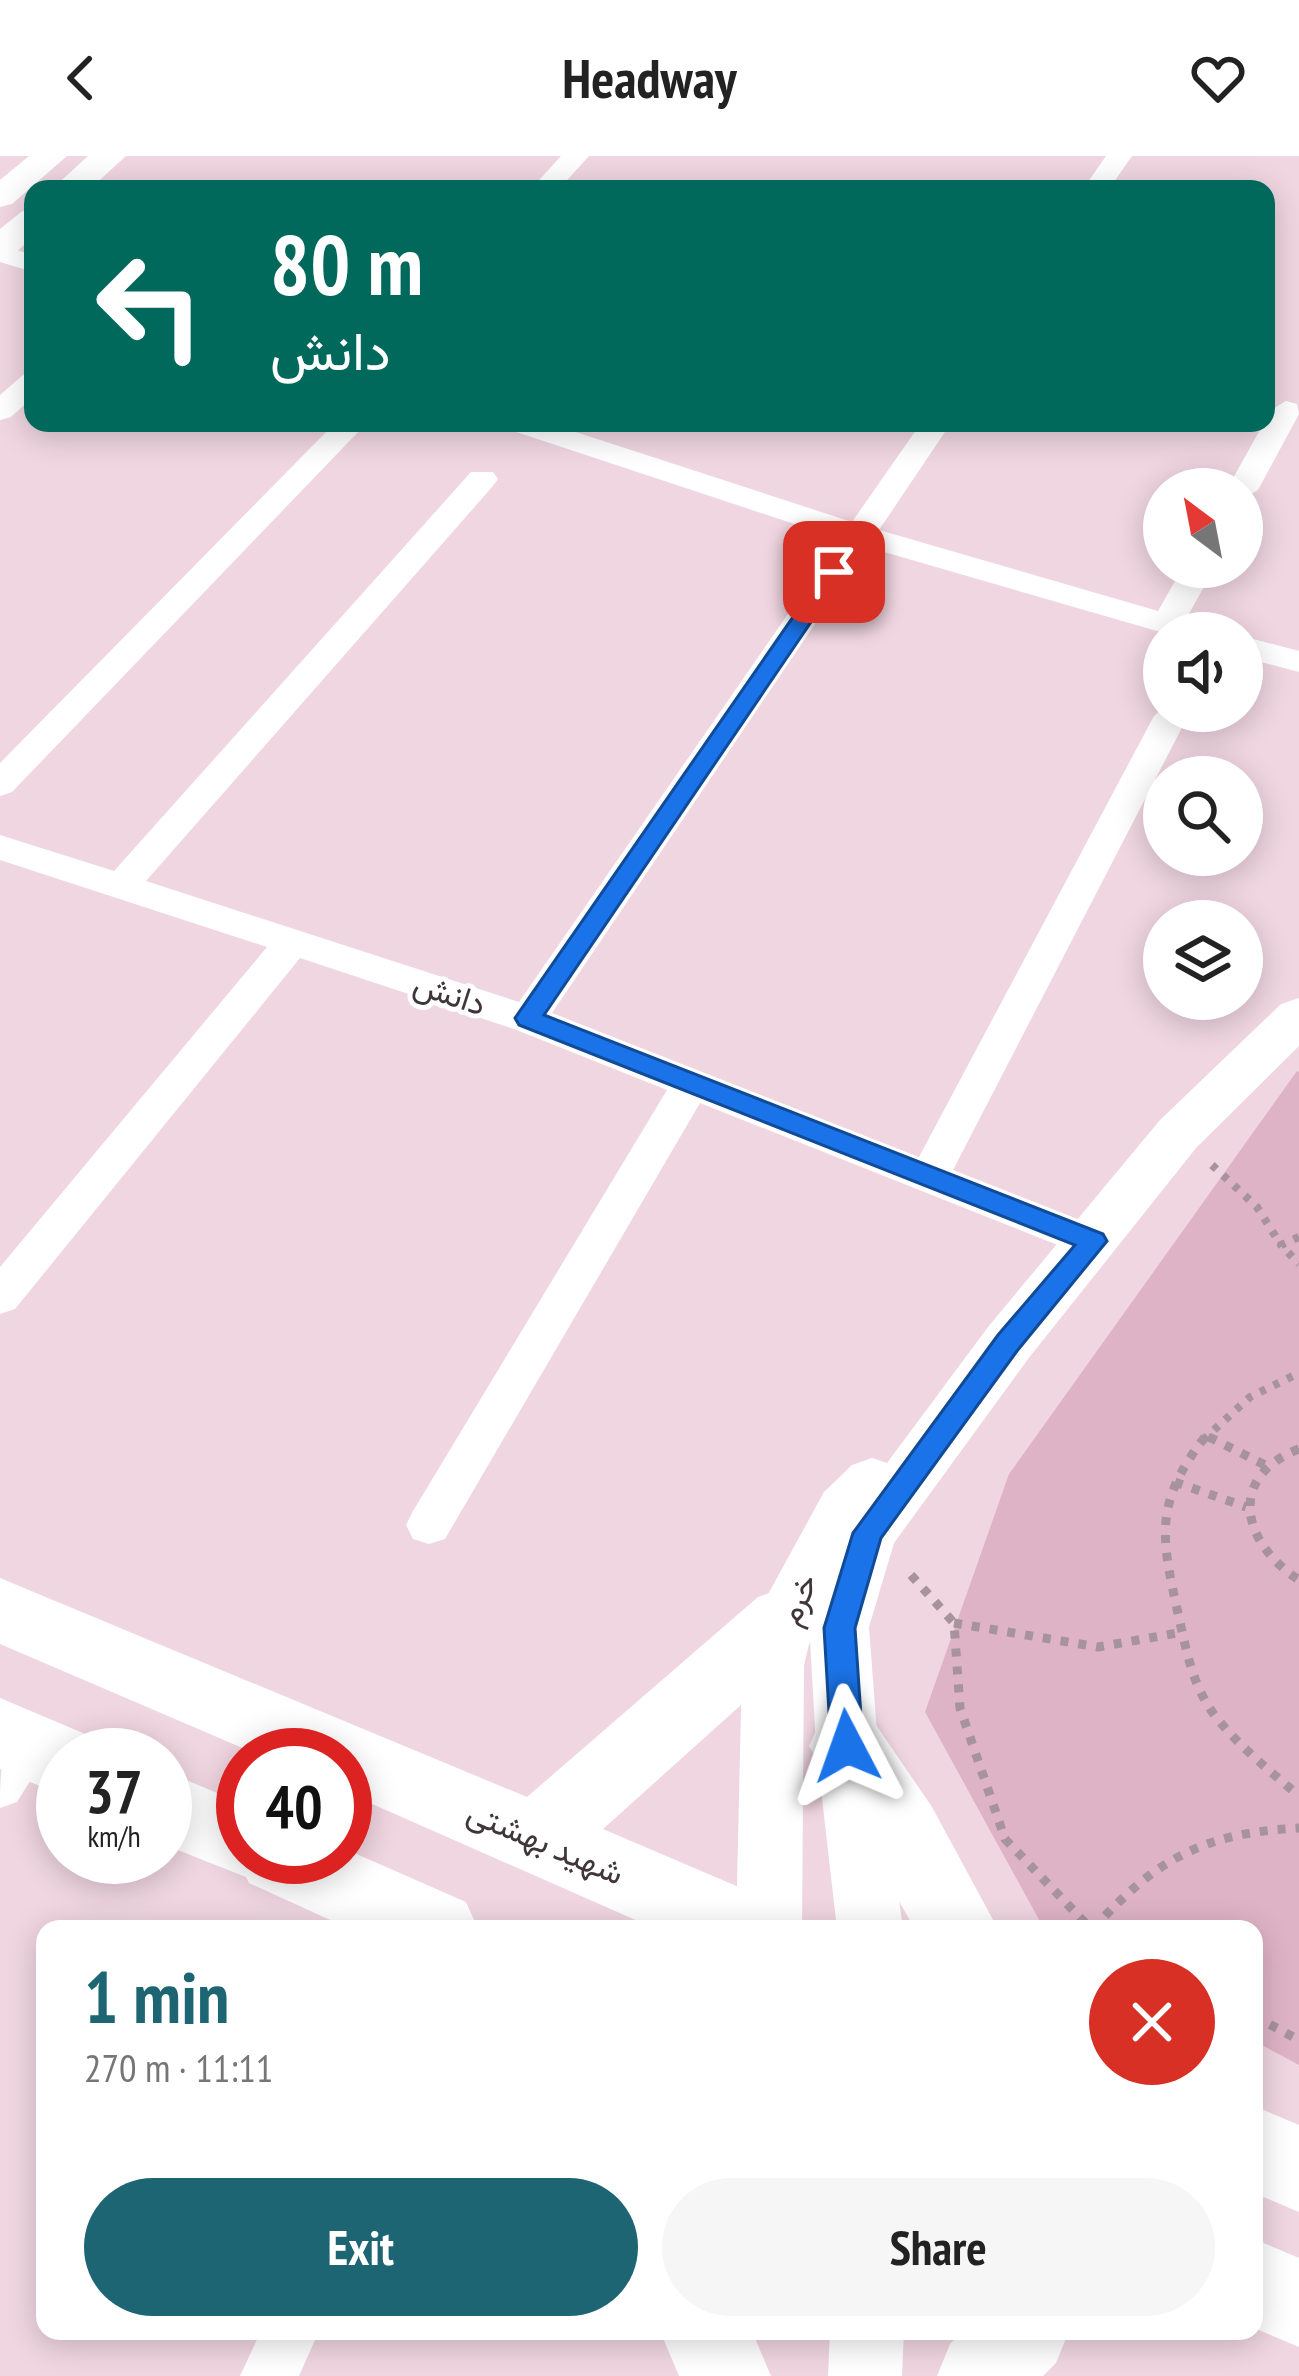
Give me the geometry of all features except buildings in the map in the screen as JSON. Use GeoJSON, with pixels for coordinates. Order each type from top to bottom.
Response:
{"type":"FeatureCollection","features":[{"type":"Feature","properties":{"kind":"main road","name":"شهید بهشتی"},"geometry":{"type":"LineString","coordinates":[[0,1610],[280,1728]]}},
{"type":"Feature","properties":{"kind":"main road"},"geometry":{"type":"LineString","coordinates":[[538,1838],[784,1620]]}},
{"type":"Feature","properties":{"kind":"main road"},"geometry":{"type":"LineString","coordinates":[[847,1746],[953,1920]]}},
{"type":"Feature","properties":{"kind":"main road","name":"شهید بهشتی"},"geometry":{"type":"LineString","coordinates":[[372,1767],[725,1920]]}},
{"type":"Feature","properties":{"kind":"main road"},"geometry":{"type":"LineString","coordinates":[[337,1884],[418,1920]]}},
{"type":"Feature","properties":{"kind":"main road"},"geometry":{"type":"LineString","coordinates":[[1263,2153],[1299,2169]]}},
{"type":"Feature","properties":{"kind":"main road"},"geometry":{"type":"LineString","coordinates":[[1263,2287],[1299,2303]]}},
{"type":"Feature","properties":{"kind":"main road"},"geometry":{"type":"LineString","coordinates":[[709,2340],[726,2376]]}},
{"type":"Feature","properties":{"kind":"main road"},"geometry":{"type":"LineString","coordinates":[[982,2376],[1016,2340]]}},
{"type":"Feature","properties":{"kind":"street"},"geometry":{"type":"LineString","coordinates":[[0,196],[50,156]]}},
{"type":"Feature","properties":{"kind":"street"},"geometry":{"type":"LineString","coordinates":[[80,180],[109,156]]}},
{"type":"Feature","properties":{"kind":"street"},"geometry":{"type":"LineString","coordinates":[[552,180],[575,156]]}},
{"type":"Feature","properties":{"kind":"street"},"geometry":{"type":"LineString","coordinates":[[0,250],[24,227]]}},
{"type":"Feature","properties":{"kind":"street"},"geometry":{"type":"LineString","coordinates":[[0,411],[24,389]]}},
{"type":"Feature","properties":{"kind":"street"},"geometry":{"type":"LineString","coordinates":[[1275,430],[1286,410]]}},
{"type":"Feature","properties":{"kind":"street"},"geometry":{"type":"LineString","coordinates":[[0,784],[343,432]]}},
{"type":"Feature","properties":{"kind":"street"},"geometry":{"type":"LineString","coordinates":[[545,432],[860,535],[1143,616]]}},
{"type":"Feature","properties":{"kind":"street"},"geometry":{"type":"LineString","coordinates":[[528,1018],[930,432]]}},
{"type":"Feature","properties":{"kind":"street"},"geometry":{"type":"LineString","coordinates":[[1254,468],[1274,432]]}},
{"type":"Feature","properties":{"kind":"street"},"geometry":{"type":"LineString","coordinates":[[121,886],[482,479]]}},
{"type":"Feature","properties":{"kind":"street"},"geometry":{"type":"LineString","coordinates":[[1263,652],[1299,662]]}},
{"type":"Feature","properties":{"kind":"street"},"geometry":{"type":"LineString","coordinates":[[929,1176],[1163,732]]}},
{"type":"Feature","properties":{"kind":"street","name":"دانش"},"geometry":{"type":"LineString","coordinates":[[0,847],[528,1018],[1094,1241]]}},
{"type":"Feature","properties":{"kind":"street"},"geometry":{"type":"LineString","coordinates":[[0,1297],[292,942]]}},
{"type":"Feature","properties":{"kind":"street","name":"خرم"},"geometry":{"type":"LineString","coordinates":[[769,1920],[773,1665],[784,1620],[845,1509],[1007,1343],[1178,1134],[1299,1016]]}},
{"type":"Feature","properties":{"kind":"street"},"geometry":{"type":"LineString","coordinates":[[429,1525],[692,1082]]}},
{"type":"Feature","properties":{"kind":"street","name":"خرم"},"geometry":{"type":"LineString","coordinates":[[869,1920],[847,1746],[839,1628],[868,1533],[1007,1343]]}},
{"type":"Feature","properties":{"kind":"street"},"geometry":{"type":"LineString","coordinates":[[269,2376],[287,2340]]}},
{"type":"Feature","properties":{"kind":"street"},"geometry":{"type":"LineString","coordinates":[[745,2376],[747,2340]]}},
{"type":"Feature","properties":{"kind":"street"},"geometry":{"type":"LineString","coordinates":[[865,2376],[866,2340]]}},
{"type":"Feature","properties":{"kind":"path"},"geometry":{"type":"LineString","coordinates":[[1178,1134],[1258,1207],[1299,1264]]}},
{"type":"Feature","properties":{"kind":"path"},"geometry":{"type":"LineString","coordinates":[[1281,1245],[1299,1237]]}},
{"type":"Feature","properties":{"kind":"path"},"geometry":{"type":"LineString","coordinates":[[1299,1373],[1277,1380],[1208,1436],[1174,1482],[1162,1535],[1193,1679],[1234,1741],[1299,1796]]}},
{"type":"Feature","properties":{"kind":"path"},"geometry":{"type":"LineString","coordinates":[[1208,1436],[1265,1466]]}},
{"type":"Feature","properties":{"kind":"path"},"geometry":{"type":"LineString","coordinates":[[1299,1449],[1265,1466],[1252,1484],[1246,1507],[1252,1533],[1267,1557],[1299,1580]]}},
{"type":"Feature","properties":{"kind":"path"},"geometry":{"type":"LineString","coordinates":[[1174,1482],[1246,1507]]}},
{"type":"Feature","properties":{"kind":"path"},"geometry":{"type":"LineString","coordinates":[[1083,1920],[1005,1839],[960,1708],[954,1623],[1098,1647],[1183,1632]]}},
{"type":"Feature","properties":{"kind":"path"},"geometry":{"type":"LineString","coordinates":[[1100,1920],[1140,1878],[1202,1848],[1270,1828],[1299,1828]]}},
{"type":"Feature","properties":{"kind":"path"},"geometry":{"type":"LineString","coordinates":[[1263,2021],[1299,2040]]}},
{"type":"Feature","properties":{"kind":"shaded area"},"geometry":{"type":"Polygon","coordinates":[[[1299,1072],[1299,2065],[1263,2046],[1263,1920],[1039,1920],[925,1712],[1009,1474],[1299,1072]]]}},
{"type":"Feature","properties":{"kind":"route"},"geometry":{"type":"LineString","coordinates":[[834,572],[528,1018],[1094,1241],[1007,1343],[868,1533],[839,1628],[847,1746]]}}]}
